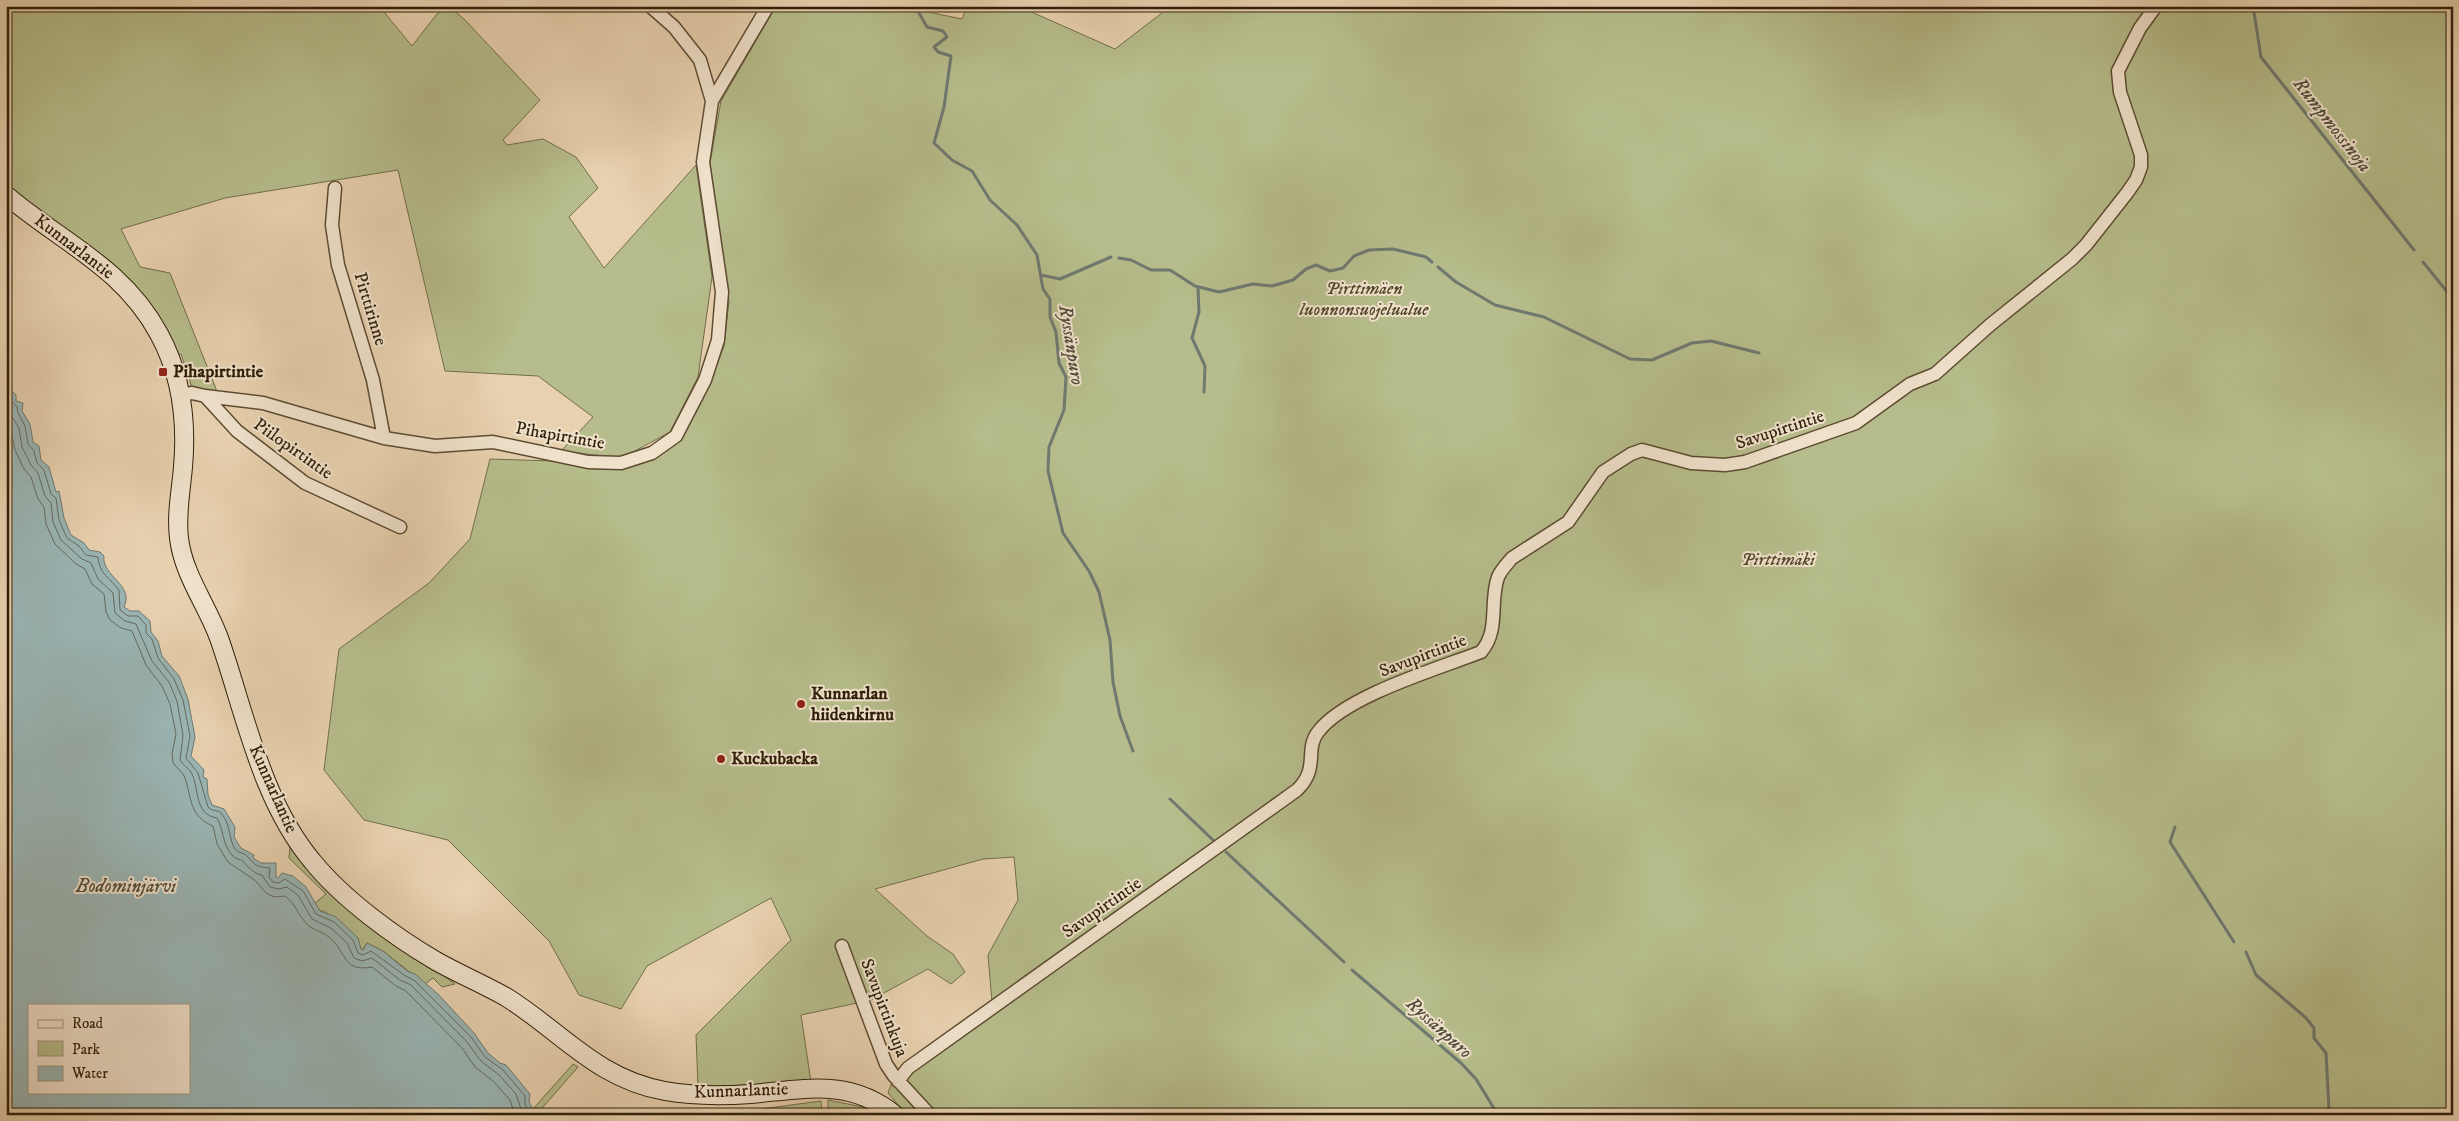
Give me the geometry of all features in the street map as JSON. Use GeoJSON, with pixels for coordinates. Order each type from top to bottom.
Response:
{"type":"FeatureCollection","features":[{"type":"Feature","properties":{"kind":"main road","name":"Kunnarlantie"},"geometry":{"type":"LineString","coordinates":[[6,195],[96,260],[125,286],[139,303],[160,336],[172,365],[180,395],[185,447],[178,520],[184,561],[218,634],[237,701],[281,814],[297,842],[320,870],[380,923],[408,944],[506,998],[588,1059],[625,1080],[667,1091],[724,1095],[810,1088],[838,1089],[867,1096],[895,1115]]}},
{"type":"Feature","properties":{"kind":"street","name":"Pihapirtintie"},"geometry":{"type":"LineString","coordinates":[[650,6],[674,27],[700,60],[712,100]]}},
{"type":"Feature","properties":{"kind":"street","name":"Pihapirtintie"},"geometry":{"type":"LineString","coordinates":[[180,395],[192,393],[263,403],[384,438],[435,446],[493,442],[588,462],[621,463],[652,453],[676,436],[705,380],[718,340],[722,292],[703,162],[712,100],[768,6]]}},
{"type":"Feature","properties":{"kind":"street","name":"Savupirtintie"},"geometry":{"type":"LineString","coordinates":[[898,1081],[908,1068],[1297,790],[1307,781],[1316,734],[1328,718],[1348,705],[1481,652],[1488,644],[1493,629],[1498,578],[1505,566],[1512,558],[1568,522],[1603,472],[1631,454],[1642,450],[1691,463],[1725,465],[1745,462],[1856,423],[1910,384],[1935,374],[1990,325],[2072,260],[2127,193],[2136,180],[2141,168],[2141,155],[2120,92],[2118,71],[2127,51],[2156,6]]}},
{"type":"Feature","properties":{"kind":"street","name":"Pirttirinne"},"geometry":{"type":"LineString","coordinates":[[335,188],[332,225],[338,264],[373,380],[384,438]]}},
{"type":"Feature","properties":{"kind":"street","name":"Piilopirtintie"},"geometry":{"type":"LineString","coordinates":[[205,396],[237,431],[305,483],[400,527]]}},
{"type":"Feature","properties":{"kind":"street","name":"Savupirtinkuja"},"geometry":{"type":"LineString","coordinates":[[842,946],[886,1064],[898,1081]]}},
{"type":"Feature","properties":{"kind":"street"},"geometry":{"type":"LineString","coordinates":[[898,1081],[930,1115]]}},
{"type":"Feature","properties":{"kind":"green space"},"geometry":{"type":"Polygon","coordinates":[[[6,6],[379,6],[412,46],[437,14],[449,6],[465,20],[540,100],[503,140],[507,145],[543,139],[576,157],[598,188],[569,217],[604,268],[696,165],[712,277],[698,377],[670,432],[622,458],[561,451],[593,417],[538,376],[445,371],[398,170],[225,198],[121,229],[140,267],[170,273],[218,394],[192,388],[181,354],[178,355],[154,314],[6,188],[6,6]]]}},
{"type":"Feature","properties":{"kind":"green space","name":"Pirttimäki"},"geometry":{"type":"Polygon","coordinates":[[[776,6],[899,6],[962,19],[967,6],[1018,6],[1115,49],[1171,6],[2453,6],[2453,1115],[939,1115],[894,1077],[992,1002],[988,955],[1018,900],[1014,857],[983,859],[875,889],[927,936],[953,954],[965,972],[951,984],[928,969],[871,1000],[801,1015],[811,1082],[698,1087],[696,1035],[791,940],[771,898],[647,966],[621,1009],[579,995],[549,941],[448,840],[364,820],[324,770],[339,649],[429,583],[470,539],[490,459],[553,461],[620,468],[675,441],[708,388],[724,346],[729,301],[710,163],[721,101],[776,6]]]}},
{"type":"Feature","properties":{"kind":"green space"},"geometry":{"type":"Polygon","coordinates":[[[290,847],[330,892],[455,984],[442,987],[433,978],[425,984],[383,951],[367,943],[362,950],[360,949],[358,938],[324,911],[320,911],[315,903],[326,894],[289,858],[290,847]]]}},
{"type":"Feature","properties":{"kind":"green space"},"geometry":{"type":"Polygon","coordinates":[[[573,1064],[578,1067],[536,1115],[533,1109],[573,1064]]]}},
{"type":"Feature","properties":{"kind":"green space"},"geometry":{"type":"Polygon","coordinates":[[[893,1079],[922,1115],[907,1115],[888,1093],[893,1079]]]}},
{"type":"Feature","properties":{"kind":"green space"},"geometry":{"type":"Polygon","coordinates":[[[828,1100],[863,1107],[876,1115],[828,1115],[828,1100]]]}},
{"type":"Feature","properties":{"kind":"green space"},"geometry":{"type":"Polygon","coordinates":[[[821,1101],[822,1115],[766,1115],[761,1109],[821,1101]]]}},
{"type":"Feature","properties":{"kind":"water","name":"Bodominjärvi"},"geometry":{"type":"Polygon","coordinates":[[[8,390],[11,390],[16,395],[16,401],[23,403],[22,411],[30,424],[33,442],[39,446],[41,460],[49,467],[56,492],[59,491],[64,518],[71,535],[84,543],[89,550],[100,552],[104,556],[104,563],[107,569],[122,586],[125,593],[124,607],[130,611],[139,611],[150,621],[151,632],[158,641],[162,656],[179,676],[188,699],[195,737],[191,756],[204,770],[203,777],[207,779],[208,795],[212,805],[224,809],[235,827],[234,837],[241,848],[254,855],[253,858],[261,863],[276,863],[276,877],[278,878],[282,873],[293,876],[306,887],[320,911],[336,917],[358,938],[361,949],[363,950],[367,943],[383,951],[407,971],[415,974],[439,995],[474,1033],[488,1053],[500,1063],[506,1065],[530,1094],[529,1102],[536,1115],[6,1115],[6,393],[8,390]]]}},
{"type":"Feature","properties":{"kind":"waterway","name":"Ryssänpuro"},"geometry":{"type":"LineString","coordinates":[[915,6],[927,27],[943,31],[947,37],[934,47],[938,52],[951,56],[944,107],[934,143],[952,160],[972,171],[990,200],[1017,225],[1037,255],[1043,289],[1050,299],[1050,317],[1056,332],[1059,363],[1066,377],[1064,410],[1049,447],[1048,471],[1063,533],[1089,571],[1099,592],[1110,640],[1113,682],[1120,716],[1133,751]]}},
{"type":"Feature","properties":{"kind":"waterway","name":"Rumpmossinoja"},"geometry":{"type":"LineString","coordinates":[[2253,6],[2261,57],[2414,250]]}},
{"type":"Feature","properties":{"kind":"waterway"},"geometry":{"type":"LineString","coordinates":[[1119,258],[1131,260],[1151,270],[1170,270],[1195,286],[1219,292],[1253,284],[1272,286],[1293,280],[1306,269],[1316,265],[1330,271],[1343,268],[1354,256],[1369,250],[1393,249],[1426,257],[1432,262]]}},
{"type":"Feature","properties":{"kind":"waterway"},"geometry":{"type":"LineString","coordinates":[[1041,275],[1060,279],[1111,257]]}},
{"type":"Feature","properties":{"kind":"waterway","name":"Rumpmossinoja"},"geometry":{"type":"LineString","coordinates":[[2423,262],[2453,299]]}},
{"type":"Feature","properties":{"kind":"waterway"},"geometry":{"type":"LineString","coordinates":[[1438,267],[1456,282],[1495,305],[1544,317],[1630,359],[1652,360],[1692,343],[1711,341],[1759,353]]}},
{"type":"Feature","properties":{"kind":"waterway"},"geometry":{"type":"LineString","coordinates":[[1198,287],[1199,312],[1192,338],[1205,366],[1204,392]]}},
{"type":"Feature","properties":{"kind":"waterway","name":"Ryssänpuro"},"geometry":{"type":"LineString","coordinates":[[1170,799],[1213,840]]}},
{"type":"Feature","properties":{"kind":"waterway"},"geometry":{"type":"LineString","coordinates":[[2175,827],[2170,842],[2234,942]]}},
{"type":"Feature","properties":{"kind":"waterway","name":"Ryssänpuro"},"geometry":{"type":"LineString","coordinates":[[1226,852],[1344,962]]}},
{"type":"Feature","properties":{"kind":"waterway"},"geometry":{"type":"LineString","coordinates":[[2246,952],[2256,975],[2306,1018],[2314,1028],[2314,1038],[2326,1053],[2329,1110],[2327,1115]]}},
{"type":"Feature","properties":{"kind":"waterway","name":"Ryssänpuro"},"geometry":{"type":"LineString","coordinates":[[1352,970],[1461,1063],[1476,1079],[1498,1115]]}},
{"type":"Feature","properties":{"kind":"place","name":"Pihapirtintie"},"geometry":{"type":"Point","coordinates":[163,372]}},
{"type":"Feature","properties":{"kind":"place","name":"Kunnarlan hiidenkirnu"},"geometry":{"type":"Point","coordinates":[801,704]}},
{"type":"Feature","properties":{"kind":"place","name":"Kuckubacka"},"geometry":{"type":"Point","coordinates":[721,759]}},
{"type":"Feature","properties":{"kind":"park label","name":"Pirttimäen luonnonsuojelualue"},"geometry":{"type":"Point","coordinates":[1364,299]}}]}
